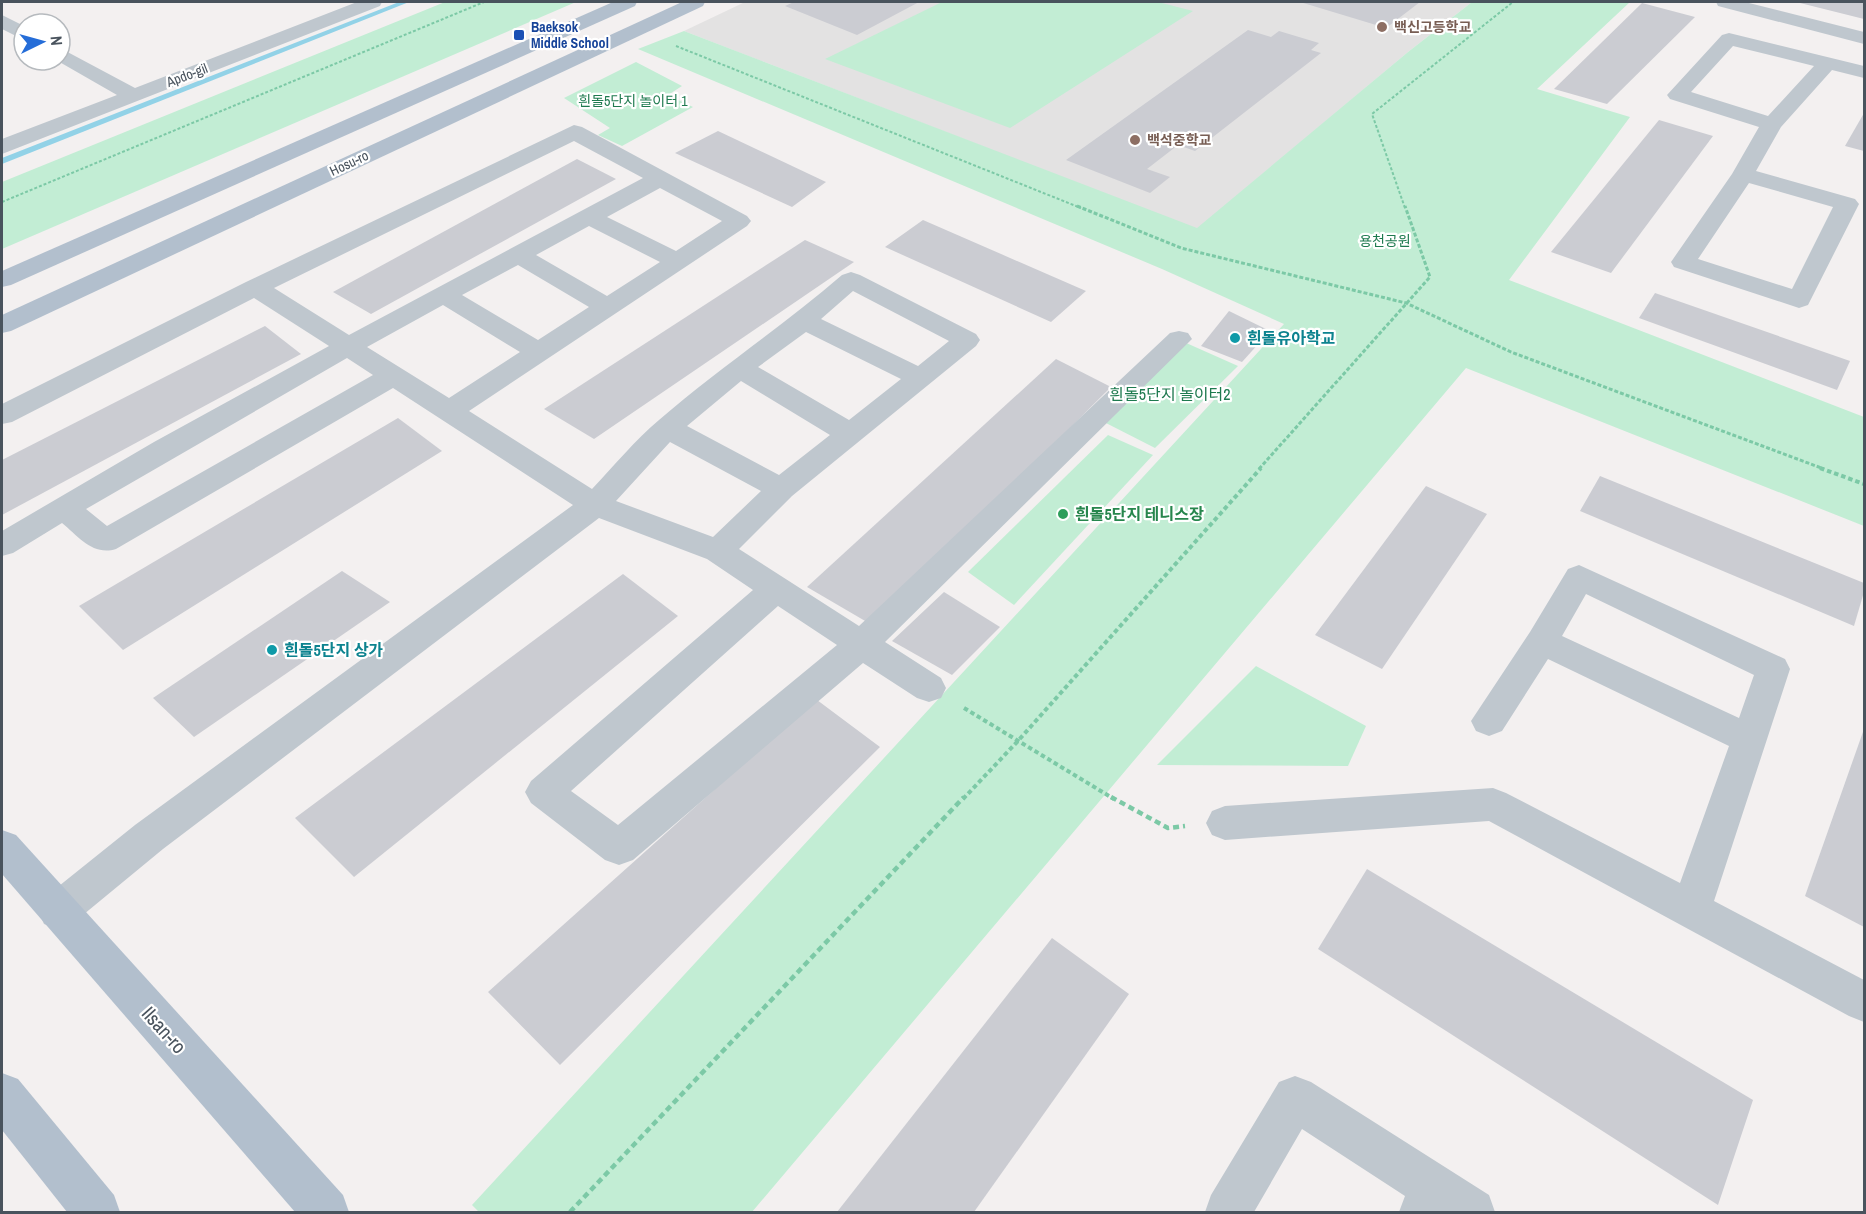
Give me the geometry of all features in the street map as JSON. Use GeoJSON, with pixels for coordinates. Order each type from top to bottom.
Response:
{"type":"FeatureCollection","features":[{"type":"Feature","properties":{"kind":"main road"},"geometry":{"type":"LineString","coordinates":[[2,280],[628,2]]}},
{"type":"Feature","properties":{"kind":"main road","name":"Hosu-ro"},"geometry":{"type":"LineString","coordinates":[[2,325],[696,2]]}},
{"type":"Feature","properties":{"kind":"main road","name":"Ilsan-ro"},"geometry":{"type":"LineString","coordinates":[[2,847],[326,1212]]}},
{"type":"Feature","properties":{"kind":"main road"},"geometry":{"type":"LineString","coordinates":[[2,1095],[97,1212]]}},
{"type":"Feature","properties":{"kind":"street","name":"Apdo-gil"},"geometry":{"type":"LineString","coordinates":[[2,147],[373,2]]}},
{"type":"Feature","properties":{"kind":"street"},"geometry":{"type":"LineString","coordinates":[[1725,2],[1864,38]]}},
{"type":"Feature","properties":{"kind":"street"},"geometry":{"type":"LineString","coordinates":[[1772,124],[1677,94],[1729,39],[1864,72]]}},
{"type":"Feature","properties":{"kind":"street"},"geometry":{"type":"LineString","coordinates":[[72,61],[134,96]]}},
{"type":"Feature","properties":{"kind":"street"},"geometry":{"type":"LineString","coordinates":[[1743,174],[1847,204],[1799,300],[1683,262],[1743,174],[1772,124],[1828,63]]}},
{"type":"Feature","properties":{"kind":"street"},"geometry":{"type":"LineString","coordinates":[[2,415],[255,287],[574,132],[739,220],[449,411]]}},
{"type":"Feature","properties":{"kind":"street"},"geometry":{"type":"LineString","coordinates":[[2,545],[63,507],[348,347],[661,178]]}},
{"type":"Feature","properties":{"kind":"street"},"geometry":{"type":"LineString","coordinates":[[589,217],[677,261]]}},
{"type":"Feature","properties":{"kind":"street"},"geometry":{"type":"LineString","coordinates":[[518,255],[607,307]]}},
{"type":"Feature","properties":{"kind":"street"},"geometry":{"type":"LineString","coordinates":[[58,911],[149,837],[595,505],[667,428],[739,368],[804,321],[851,280],[968,340],[781,489],[718,551]]}},
{"type":"Feature","properties":{"kind":"street"},"geometry":{"type":"LineString","coordinates":[[255,287],[595,505],[718,551],[929,688]]}},
{"type":"Feature","properties":{"kind":"street"},"geometry":{"type":"LineString","coordinates":[[444,295],[538,352]]}},
{"type":"Feature","properties":{"kind":"street"},"geometry":{"type":"LineString","coordinates":[[804,321],[919,377]]}},
{"type":"Feature","properties":{"kind":"street"},"geometry":{"type":"LineString","coordinates":[[776,589],[544,792],[620,848],[862,644],[1179,339]]}},
{"type":"Feature","properties":{"kind":"street"},"geometry":{"type":"LineString","coordinates":[[739,368],[849,433]]}},
{"type":"Feature","properties":{"kind":"street"},"geometry":{"type":"LineString","coordinates":[[63,507],[105,540],[393,376]]}},
{"type":"Feature","properties":{"kind":"street"},"geometry":{"type":"LineString","coordinates":[[667,428],[781,489]]}},
{"type":"Feature","properties":{"kind":"street"},"geometry":{"type":"LineString","coordinates":[[1489,721],[1542,641],[1580,577],[1773,669],[1691,909]]}},
{"type":"Feature","properties":{"kind":"street"},"geometry":{"type":"LineString","coordinates":[[1542,641],[1749,739]]}},
{"type":"Feature","properties":{"kind":"street"},"geometry":{"type":"LineString","coordinates":[[1225,823],[1493,804],[1864,1002]]}},
{"type":"Feature","properties":{"kind":"street"},"geometry":{"type":"LineString","coordinates":[[1228,1212],[1295,1098],[1443,1204]]}},
{"type":"Feature","properties":{"kind":"path"},"geometry":{"type":"LineString","coordinates":[[2,202],[484,2]]}},
{"type":"Feature","properties":{"kind":"path"},"geometry":{"type":"LineString","coordinates":[[570,1212],[1017,742],[1430,277],[1372,114],[1513,2]]}},
{"type":"Feature","properties":{"kind":"path"},"geometry":{"type":"LineString","coordinates":[[672,45],[1181,248],[1406,303],[1510,352],[1864,484]]}},
{"type":"Feature","properties":{"kind":"path"},"geometry":{"type":"LineString","coordinates":[[929,688],[1101,792],[1168,828],[1225,823]]}},
{"type":"Feature","properties":{"kind":"shaded area","name":"백석중학교"},"geometry":{"type":"Polygon","coordinates":[[[745,2],[1472,2],[1408,52],[1197,229],[684,31],[745,2]]]}},
{"type":"Feature","properties":{"kind":"green space"},"geometry":{"type":"Polygon","coordinates":[[[445,2],[576,2],[2,249],[2,182],[445,2]]]}},
{"type":"Feature","properties":{"kind":"green space"},"geometry":{"type":"Polygon","coordinates":[[[942,2],[1158,2],[1193,11],[1010,128],[825,59],[942,2]]]}},
{"type":"Feature","properties":{"kind":"green space","name":"용천공원"},"geometry":{"type":"Polygon","coordinates":[[[1472,2],[1630,2],[1537,89],[1630,117],[1509,280],[1864,417],[1864,526],[1466,368],[752,1212],[479,1212],[472,1205],[1284,324],[1162,269],[638,49],[684,31],[1197,228],[1408,52],[1472,2]]]}},
{"type":"Feature","properties":{"kind":"green space","name":"흰돌5단지 놀이터 1"},"geometry":{"type":"Polygon","coordinates":[[[636,62],[682,86],[668,95],[693,107],[622,146],[598,135],[610,128],[564,98],[636,62]]]}},
{"type":"Feature","properties":{"kind":"green space","name":"흰돌5단지 놀이터2"},"geometry":{"type":"Polygon","coordinates":[[[1184,342],[1238,366],[1155,448],[1102,421],[1184,342]]]}},
{"type":"Feature","properties":{"kind":"green space","name":"흰돌5단지 테니스장"},"geometry":{"type":"Polygon","coordinates":[[[1108,435],[1153,455],[1014,605],[968,572],[1108,435]]]}},
{"type":"Feature","properties":{"kind":"green space"},"geometry":{"type":"Polygon","coordinates":[[[1256,666],[1366,726],[1348,766],[1157,765],[1256,666]]]}},
{"type":"Feature","properties":{"kind":"building"},"geometry":{"type":"Polygon","coordinates":[[[794,2],[919,2],[857,35],[785,6],[794,2]]]}},
{"type":"Feature","properties":{"kind":"building"},"geometry":{"type":"Polygon","coordinates":[[[1300,2],[1420,2],[1386,28],[1300,2]]]}},
{"type":"Feature","properties":{"kind":"building"},"geometry":{"type":"Polygon","coordinates":[[[1796,2],[1864,2],[1864,19],[1796,2]]]}},
{"type":"Feature","properties":{"kind":"building"},"geometry":{"type":"Polygon","coordinates":[[[1642,3],[1695,17],[1607,104],[1554,89],[1642,3]]]}},
{"type":"Feature","properties":{"kind":"building"},"geometry":{"type":"Polygon","coordinates":[[[1248,30],[1271,37],[1279,31],[1319,43],[1311,50],[1321,53],[1195,151],[1178,145],[1147,169],[1170,177],[1150,193],[1066,160],[1248,30]]]}},
{"type":"Feature","properties":{"kind":"building"},"geometry":{"type":"Polygon","coordinates":[[[1864,113],[1864,151],[1845,146],[1864,113]]]}},
{"type":"Feature","properties":{"kind":"building"},"geometry":{"type":"Polygon","coordinates":[[[1659,120],[1713,136],[1611,273],[1551,252],[1659,120]]]}},
{"type":"Feature","properties":{"kind":"building"},"geometry":{"type":"Polygon","coordinates":[[[718,131],[826,182],[792,207],[675,153],[718,131]]]}},
{"type":"Feature","properties":{"kind":"building"},"geometry":{"type":"Polygon","coordinates":[[[577,159],[616,179],[371,314],[333,292],[577,159]]]}},
{"type":"Feature","properties":{"kind":"building"},"geometry":{"type":"Polygon","coordinates":[[[923,220],[1086,291],[1051,322],[885,247],[923,220]]]}},
{"type":"Feature","properties":{"kind":"building"},"geometry":{"type":"Polygon","coordinates":[[[805,240],[854,262],[594,439],[544,409],[805,240]]]}},
{"type":"Feature","properties":{"kind":"building"},"geometry":{"type":"Polygon","coordinates":[[[1655,293],[1850,361],[1837,390],[1639,318],[1655,293]]]}},
{"type":"Feature","properties":{"kind":"building","name":"흰돌유아학교"},"geometry":{"type":"Polygon","coordinates":[[[1229,311],[1270,331],[1242,362],[1201,346],[1229,311]]]}},
{"type":"Feature","properties":{"kind":"building"},"geometry":{"type":"Polygon","coordinates":[[[265,326],[301,354],[2,515],[2,460],[265,326]]]}},
{"type":"Feature","properties":{"kind":"building"},"geometry":{"type":"Polygon","coordinates":[[[1056,359],[1111,387],[872,625],[807,587],[1056,359]]]}},
{"type":"Feature","properties":{"kind":"building"},"geometry":{"type":"Polygon","coordinates":[[[398,418],[442,451],[123,650],[79,606],[398,418]]]}},
{"type":"Feature","properties":{"kind":"building"},"geometry":{"type":"Polygon","coordinates":[[[1600,476],[1864,583],[1864,592],[1854,626],[1580,511],[1600,476]]]}},
{"type":"Feature","properties":{"kind":"building"},"geometry":{"type":"Polygon","coordinates":[[[1426,486],[1487,514],[1382,669],[1315,635],[1426,486]]]}},
{"type":"Feature","properties":{"kind":"building","name":"흰돌5단지 상가"},"geometry":{"type":"Polygon","coordinates":[[[342,571],[390,602],[194,737],[153,698],[342,571]]]}},
{"type":"Feature","properties":{"kind":"building"},"geometry":{"type":"Polygon","coordinates":[[[623,574],[678,616],[354,877],[295,818],[623,574]]]}},
{"type":"Feature","properties":{"kind":"building"},"geometry":{"type":"Polygon","coordinates":[[[944,592],[1000,627],[952,675],[892,641],[944,592]]]}},
{"type":"Feature","properties":{"kind":"building"},"geometry":{"type":"Polygon","coordinates":[[[813,697],[880,747],[560,1065],[488,992],[713,791],[813,697]]]}},
{"type":"Feature","properties":{"kind":"building"},"geometry":{"type":"Polygon","coordinates":[[[1864,729],[1864,927],[1805,896],[1864,729]]]}},
{"type":"Feature","properties":{"kind":"building"},"geometry":{"type":"Polygon","coordinates":[[[1367,869],[1753,1100],[1718,1205],[1318,949],[1367,869]]]}},
{"type":"Feature","properties":{"kind":"building"},"geometry":{"type":"Polygon","coordinates":[[[1052,938],[1129,994],[974,1212],[837,1212],[1052,938]]]}},
{"type":"Feature","properties":{"kind":"waterway"},"geometry":{"type":"LineString","coordinates":[[2,161],[405,2]]}},
{"type":"Feature","properties":{"kind":"place","name":"백신고등학교"},"geometry":{"type":"Point","coordinates":[1382,27]}},
{"type":"Feature","properties":{"kind":"place","name":"Baeksok Middle School"},"geometry":{"type":"Point","coordinates":[519,35]}},
{"type":"Feature","properties":{"kind":"place","name":"백석중학교"},"geometry":{"type":"Point","coordinates":[1135,140]}},
{"type":"Feature","properties":{"kind":"place","name":"흰돌유아학교"},"geometry":{"type":"Point","coordinates":[1235,338]}},
{"type":"Feature","properties":{"kind":"place","name":"흰돌5단지 테니스장"},"geometry":{"type":"Point","coordinates":[1063,514]}},
{"type":"Feature","properties":{"kind":"place","name":"흰돌5단지 상가"},"geometry":{"type":"Point","coordinates":[272,650]}}]}
